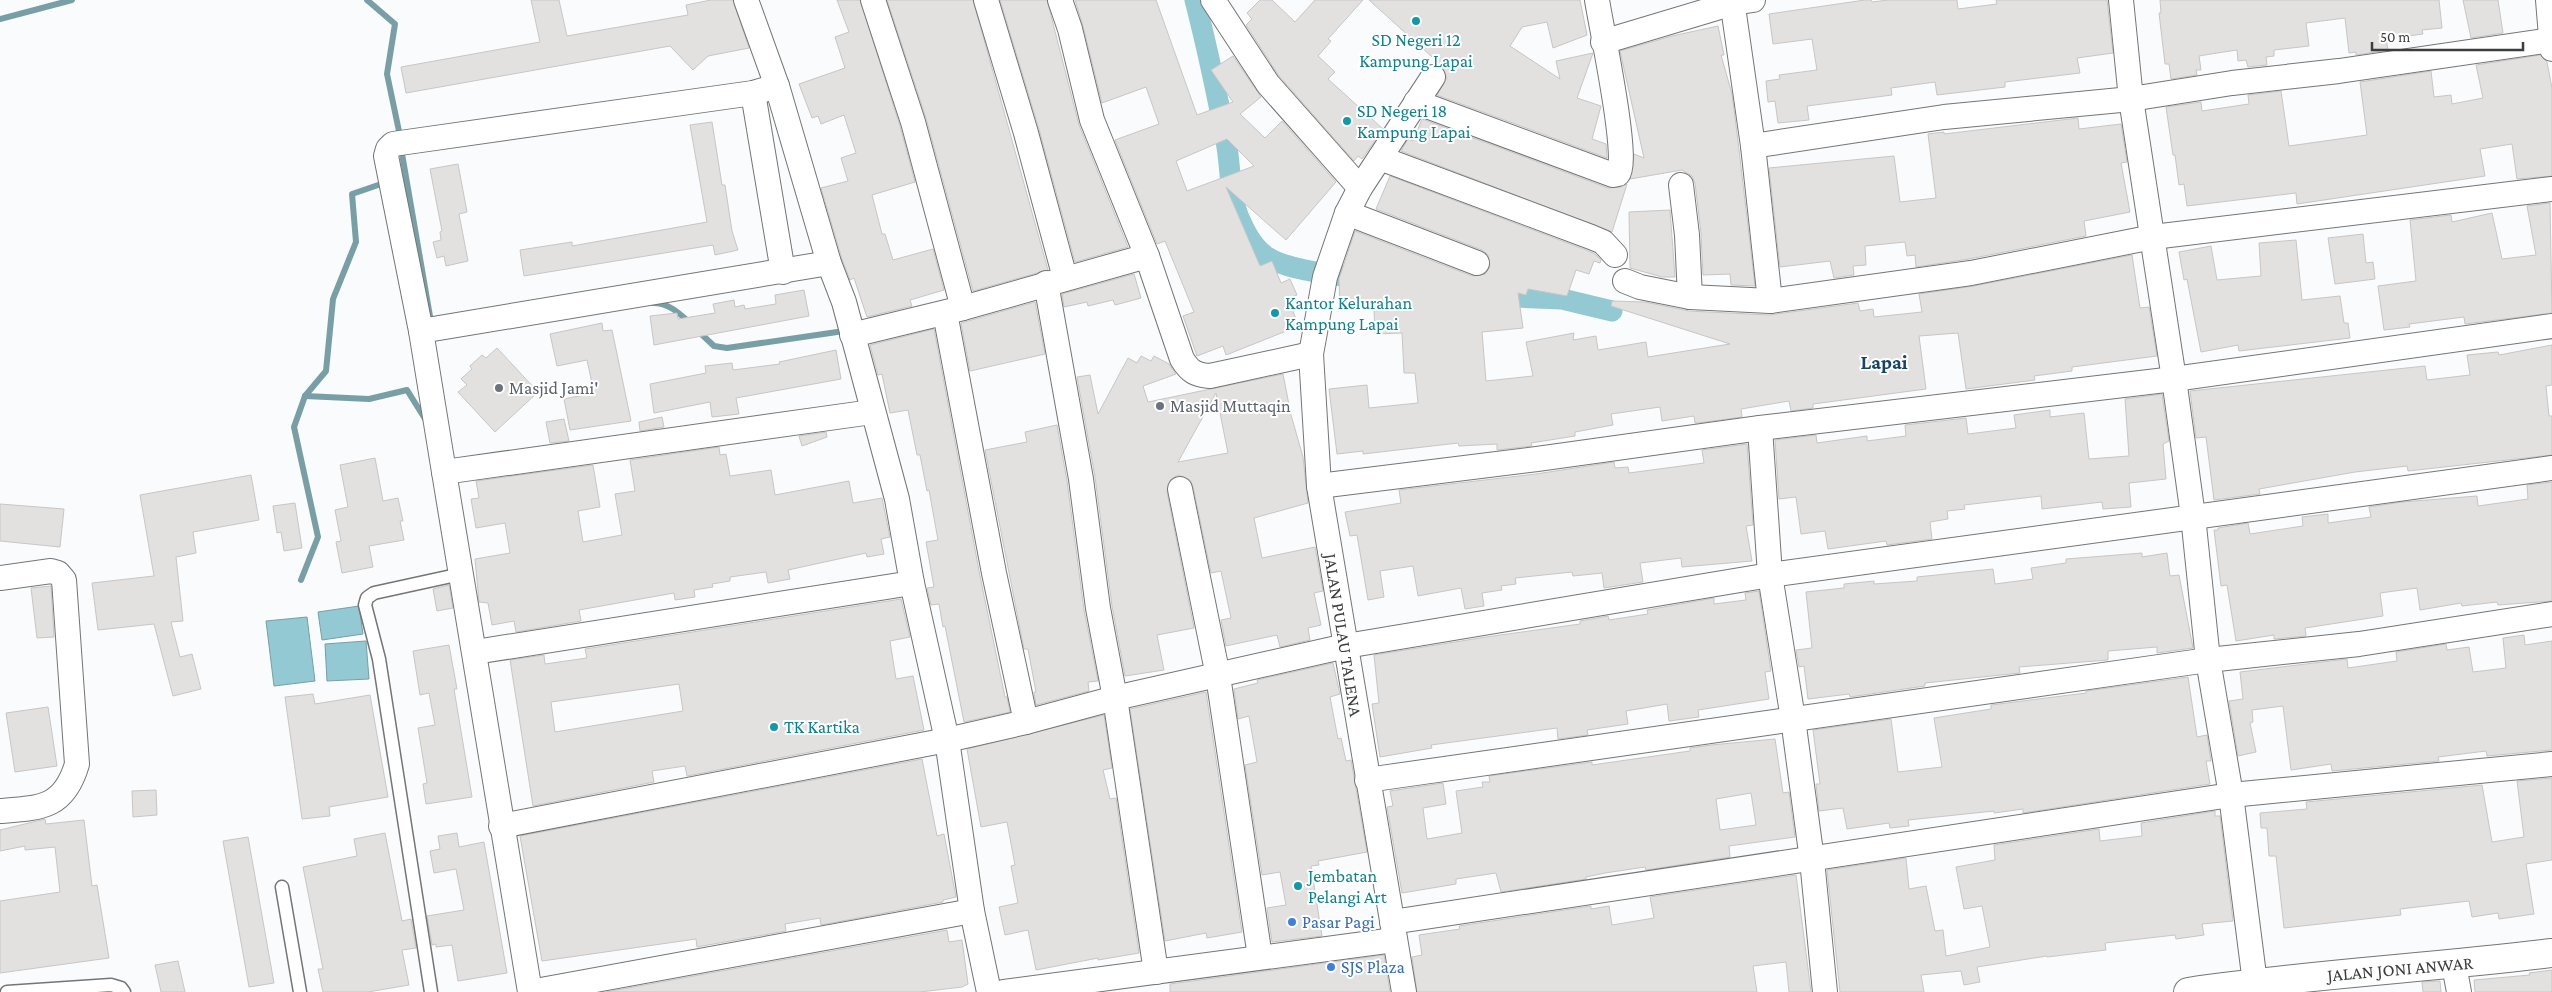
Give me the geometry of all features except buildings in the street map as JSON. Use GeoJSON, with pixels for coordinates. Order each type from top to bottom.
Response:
{"type":"FeatureCollection","features":[{"type":"Feature","properties":{"kind":"main road","name":"JALAN JONI ANWAR"},"geometry":{"type":"LineString","coordinates":[[2188,992],[2215,990],[2254,983],[2454,965],[2552,953]]}},
{"type":"Feature","properties":{"kind":"street"},"geometry":{"type":"LineString","coordinates":[[746,0],[776,86],[829,263],[844,302],[872,412],[897,499],[912,583],[947,740],[972,911],[989,992]]}},
{"type":"Feature","properties":{"kind":"street"},"geometry":{"type":"LineString","coordinates":[[873,0],[913,122],[954,310],[994,573],[1026,722]]}},
{"type":"Feature","properties":{"kind":"street"},"geometry":{"type":"LineString","coordinates":[[986,0],[1026,133],[1056,280],[1064,376],[1098,608],[1115,698],[1156,972]]}},
{"type":"Feature","properties":{"kind":"street"},"geometry":{"type":"LineString","coordinates":[[1060,0],[1070,29],[1092,120],[1148,256],[1182,359],[1188,370],[1197,375],[1210,376],[1311,354]]}},
{"type":"Feature","properties":{"kind":"street"},"geometry":{"type":"LineString","coordinates":[[1213,0],[1268,84],[1360,188]]}},
{"type":"Feature","properties":{"kind":"street"},"geometry":{"type":"LineString","coordinates":[[1416,102],[1613,175],[1618,174],[1622,165],[1620,137],[1597,0]]}},
{"type":"Feature","properties":{"kind":"street"},"geometry":{"type":"LineString","coordinates":[[2121,0],[2131,98],[2174,379],[2193,516],[2208,660],[2231,795],[2254,983]]}},
{"type":"Feature","properties":{"kind":"street"},"geometry":{"type":"LineString","coordinates":[[1754,146],[1944,117],[2131,98],[2551,45],[2548,0]]}},
{"type":"Feature","properties":{"kind":"street"},"geometry":{"type":"LineString","coordinates":[[1603,42],[1739,1],[1770,301]]}},
{"type":"Feature","properties":{"kind":"street"},"geometry":{"type":"LineString","coordinates":[[1433,77],[1360,188],[1347,213],[1477,263]]}},
{"type":"Feature","properties":{"kind":"street"},"geometry":{"type":"LineString","coordinates":[[776,86],[753,93],[393,144],[388,149],[386,156],[421,331],[475,652],[501,826],[529,992],[972,911]]}},
{"type":"Feature","properties":{"kind":"street"},"geometry":{"type":"LineString","coordinates":[[753,93],[783,272]]}},
{"type":"Feature","properties":{"kind":"street"},"geometry":{"type":"LineString","coordinates":[[1380,158],[1591,237],[1611,248],[1615,255]]}},
{"type":"Feature","properties":{"kind":"street"},"geometry":{"type":"LineString","coordinates":[[1681,185],[1687,235],[1690,297]]}},
{"type":"Feature","properties":{"kind":"street"},"geometry":{"type":"LineString","coordinates":[[1625,281],[1631,285],[1690,297],[1770,301],[1971,273],[2153,237],[2552,190]]}},
{"type":"Feature","properties":{"kind":"street","name":"JALAN PULAU TALENA"},"geometry":{"type":"LineString","coordinates":[[1347,213],[1325,277],[1311,354],[1319,486],[1404,992]]}},
{"type":"Feature","properties":{"kind":"street"},"geometry":{"type":"LineString","coordinates":[[852,335],[954,310],[1056,280],[1148,256]]}},
{"type":"Feature","properties":{"kind":"street"},"geometry":{"type":"LineString","coordinates":[[421,331],[829,263]]}},
{"type":"Feature","properties":{"kind":"street"},"geometry":{"type":"LineString","coordinates":[[1319,486],[1537,459],[1760,428],[2174,379],[2552,326]]}},
{"type":"Feature","properties":{"kind":"street"},"geometry":{"type":"LineString","coordinates":[[444,472],[872,412]]}},
{"type":"Feature","properties":{"kind":"street"},"geometry":{"type":"LineString","coordinates":[[1760,428],[1770,575],[1793,719],[1812,860],[1825,992]]}},
{"type":"Feature","properties":{"kind":"street"},"geometry":{"type":"LineString","coordinates":[[501,826],[947,740],[1026,722],[1115,698],[1346,646],[1770,575],[2552,468]]}},
{"type":"Feature","properties":{"kind":"street"},"geometry":{"type":"LineString","coordinates":[[1180,489],[1218,676],[1260,957]]}},
{"type":"Feature","properties":{"kind":"street"},"geometry":{"type":"LineString","coordinates":[[0,578],[51,571],[58,573],[64,580],[77,764],[71,782],[57,800],[39,808],[0,811]]}},
{"type":"Feature","properties":{"kind":"street"},"geometry":{"type":"LineString","coordinates":[[475,652],[912,583]]}},
{"type":"Feature","properties":{"kind":"street"},"geometry":{"type":"LineString","coordinates":[[1367,780],[2208,660],[2359,644],[2552,614]]}},
{"type":"Feature","properties":{"kind":"street"},"geometry":{"type":"LineString","coordinates":[[1004,992],[1260,957],[1393,931],[1812,860],[2231,795],[2552,764]]}},
{"type":"Feature","properties":{"kind":"street"},"geometry":{"type":"LineString","coordinates":[[2454,965],[2459,992]]}},
{"type":"Feature","properties":{"kind":"lane"},"geometry":{"type":"LineString","coordinates":[[430,992],[379,658],[365,605],[367,598],[374,593],[461,574]]}},
{"type":"Feature","properties":{"kind":"lane"},"geometry":{"type":"LineString","coordinates":[[282,887],[300,992]]}},
{"type":"Feature","properties":{"kind":"lane"},"geometry":{"type":"LineString","coordinates":[[7,992],[111,985],[121,988],[124,992]]}},
{"type":"Feature","properties":{"kind":"water"},"geometry":{"type":"Polygon","coordinates":[[[359,606],[363,634],[322,640],[318,612],[359,606]]]}},
{"type":"Feature","properties":{"kind":"water"},"geometry":{"type":"Polygon","coordinates":[[[307,617],[315,681],[274,686],[266,621],[307,617]]]}},
{"type":"Feature","properties":{"kind":"water"},"geometry":{"type":"Polygon","coordinates":[[[366,641],[369,679],[327,681],[325,644],[366,641]]]}},
{"type":"Feature","properties":{"kind":"waterway"},"geometry":{"type":"LineString","coordinates":[[0,19],[72,0]]}},
{"type":"Feature","properties":{"kind":"waterway"},"geometry":{"type":"LineString","coordinates":[[367,0],[395,24],[387,74],[400,136]]}},
{"type":"Feature","properties":{"kind":"waterway"},"geometry":{"type":"LineString","coordinates":[[1195,0],[1212,70],[1228,151],[1236,211],[1248,236],[1264,255],[1279,263],[1304,270],[1370,280]]}},
{"type":"Feature","properties":{"kind":"waterway"},"geometry":{"type":"LineString","coordinates":[[401,148],[431,322],[435,321]]}},
{"type":"Feature","properties":{"kind":"waterway"},"geometry":{"type":"LineString","coordinates":[[301,580],[318,537],[294,427],[305,396],[326,371],[333,299],[356,242],[352,194],[384,183]]}},
{"type":"Feature","properties":{"kind":"waterway"},"geometry":{"type":"LineString","coordinates":[[1491,296],[1562,299],[1612,311]]}},
{"type":"Feature","properties":{"kind":"waterway"},"geometry":{"type":"LineString","coordinates":[[653,303],[668,306],[689,322]]}},
{"type":"Feature","properties":{"kind":"waterway"},"geometry":{"type":"LineString","coordinates":[[698,331],[714,346],[727,348],[844,331]]}},
{"type":"Feature","properties":{"kind":"waterway"},"geometry":{"type":"LineString","coordinates":[[305,396],[369,399],[407,390],[427,422]]}},
{"type":"Feature","properties":{"kind":"place","name":"SD Negeri 12 Kampung Lapai"},"geometry":{"type":"Point","coordinates":[1416,21]}},
{"type":"Feature","properties":{"kind":"place","name":"SD Negeri 18 Kampung Lapai"},"geometry":{"type":"Point","coordinates":[1347,121]}},
{"type":"Feature","properties":{"kind":"place","name":"Kantor Kelurahan Kampung Lapai"},"geometry":{"type":"Point","coordinates":[1275,313]}},
{"type":"Feature","properties":{"kind":"place","name":"Masjid Jami'"},"geometry":{"type":"Point","coordinates":[499,388]}},
{"type":"Feature","properties":{"kind":"place","name":"Masjid Muttaqin"},"geometry":{"type":"Point","coordinates":[1160,406]}},
{"type":"Feature","properties":{"kind":"place","name":"TK Kartika"},"geometry":{"type":"Point","coordinates":[774,727]}},
{"type":"Feature","properties":{"kind":"place","name":"Jembatan Pelangi Art"},"geometry":{"type":"Point","coordinates":[1298,886]}},
{"type":"Feature","properties":{"kind":"place","name":"Pasar Pagi"},"geometry":{"type":"Point","coordinates":[1292,922]}},
{"type":"Feature","properties":{"kind":"place","name":"SJS Plaza"},"geometry":{"type":"Point","coordinates":[1331,967]}},
{"type":"Feature","properties":{"kind":"district","name":"Lapai"},"geometry":{"type":"Point","coordinates":[1884,362]}}]}
